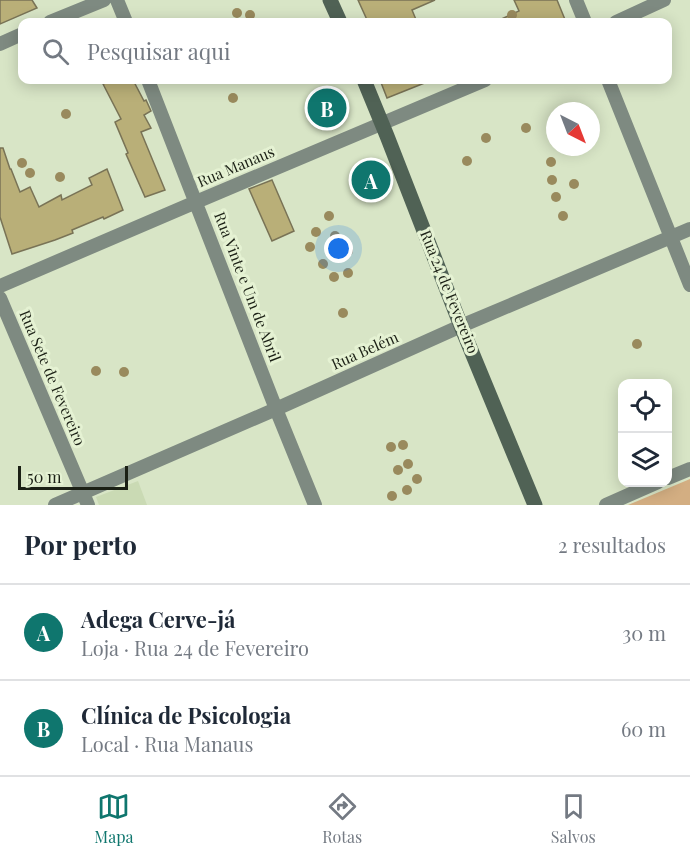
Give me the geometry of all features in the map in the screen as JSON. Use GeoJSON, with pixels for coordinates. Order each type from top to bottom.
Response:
{"type":"FeatureCollection","features":[{"type":"Feature","properties":{"kind":"main road"},"geometry":{"type":"LineString","coordinates":[[330,0],[338,18]]}},
{"type":"Feature","properties":{"kind":"main road","name":"Rua 24 de Fevereiro"},"geometry":{"type":"LineString","coordinates":[[365,84],[535,505]]}},
{"type":"Feature","properties":{"kind":"street"},"geometry":{"type":"LineString","coordinates":[[60,18],[104,0]]}},
{"type":"Feature","properties":{"kind":"street"},"geometry":{"type":"LineString","coordinates":[[117,0],[124,18]]}},
{"type":"Feature","properties":{"kind":"street"},"geometry":{"type":"LineString","coordinates":[[576,0],[583,18]]}},
{"type":"Feature","properties":{"kind":"street"},"geometry":{"type":"LineString","coordinates":[[625,18],[664,0]]}},
{"type":"Feature","properties":{"kind":"street"},"geometry":{"type":"LineString","coordinates":[[0,44],[18,36]]}},
{"type":"Feature","properties":{"kind":"street","name":"Rua Vinte e Um de Abril"},"geometry":{"type":"LineString","coordinates":[[150,84],[315,505]]}},
{"type":"Feature","properties":{"kind":"street","name":"Rua Manaus"},"geometry":{"type":"LineString","coordinates":[[0,286],[475,84]]}},
{"type":"Feature","properties":{"kind":"street"},"geometry":{"type":"LineString","coordinates":[[610,84],[690,285]]}},
{"type":"Feature","properties":{"kind":"street","name":"Rua Belém"},"geometry":{"type":"LineString","coordinates":[[55,505],[86,499],[461,326],[690,228]]}},
{"type":"Feature","properties":{"kind":"street","name":"Rua Sete de Fevereiro"},"geometry":{"type":"LineString","coordinates":[[0,298],[86,499]]}},
{"type":"Feature","properties":{"kind":"street"},"geometry":{"type":"LineString","coordinates":[[672,476],[690,469]]}},
{"type":"Feature","properties":{"kind":"street"},"geometry":{"type":"LineString","coordinates":[[606,505],[649,487]]}},
{"type":"Feature","properties":{"kind":"shaded area"},"geometry":{"type":"Polygon","coordinates":[[[690,479],[690,505],[628,505],[672,487],[690,479]]]}},
{"type":"Feature","properties":{"kind":"shaded area"},"geometry":{"type":"Polygon","coordinates":[[[138,481],[147,505],[99,505],[96,497],[138,481]]]}},
{"type":"Feature","properties":{"kind":"building"},"geometry":{"type":"Polygon","coordinates":[[[0,0],[32,0],[37,8],[0,24],[0,0]]]}},
{"type":"Feature","properties":{"kind":"building"},"geometry":{"type":"Polygon","coordinates":[[[358,0],[435,0],[412,10],[415,18],[366,18],[358,0]]]}},
{"type":"Feature","properties":{"kind":"building"},"geometry":{"type":"Polygon","coordinates":[[[514,0],[557,0],[564,18],[504,18],[519,11],[514,0]]]}},
{"type":"Feature","properties":{"kind":"building"},"geometry":{"type":"Polygon","coordinates":[[[103,84],[135,84],[144,101],[146,100],[151,111],[144,115],[151,128],[141,132],[165,190],[145,197],[115,122],[121,119],[103,84]]]}},
{"type":"Feature","properties":{"kind":"building"},"geometry":{"type":"Polygon","coordinates":[[[382,84],[422,84],[387,98],[382,84]]]}},
{"type":"Feature","properties":{"kind":"building"},"geometry":{"type":"Polygon","coordinates":[[[334,93],[344,117],[328,123],[326,118],[318,122],[313,108],[318,106],[315,100],[334,93]]]}},
{"type":"Feature","properties":{"kind":"building"},"geometry":{"type":"Polygon","coordinates":[[[0,148],[3,148],[20,192],[30,187],[39,207],[61,195],[62,200],[92,185],[89,178],[107,169],[123,210],[72,230],[73,233],[12,254],[0,217],[0,148]]]}},
{"type":"Feature","properties":{"kind":"building"},"geometry":{"type":"Polygon","coordinates":[[[384,167],[388,179],[359,192],[354,180],[384,167]]]}},
{"type":"Feature","properties":{"kind":"building"},"geometry":{"type":"Polygon","coordinates":[[[272,180],[294,231],[272,241],[249,189],[272,180]]]}},
{"type":"Feature","properties":{"kind":"place","name":"Clínica de Psicologia"},"geometry":{"type":"Point","coordinates":[327,108]}},
{"type":"Feature","properties":{"kind":"place","name":"Adega Cerve-já"},"geometry":{"type":"Point","coordinates":[371,180]}}]}
